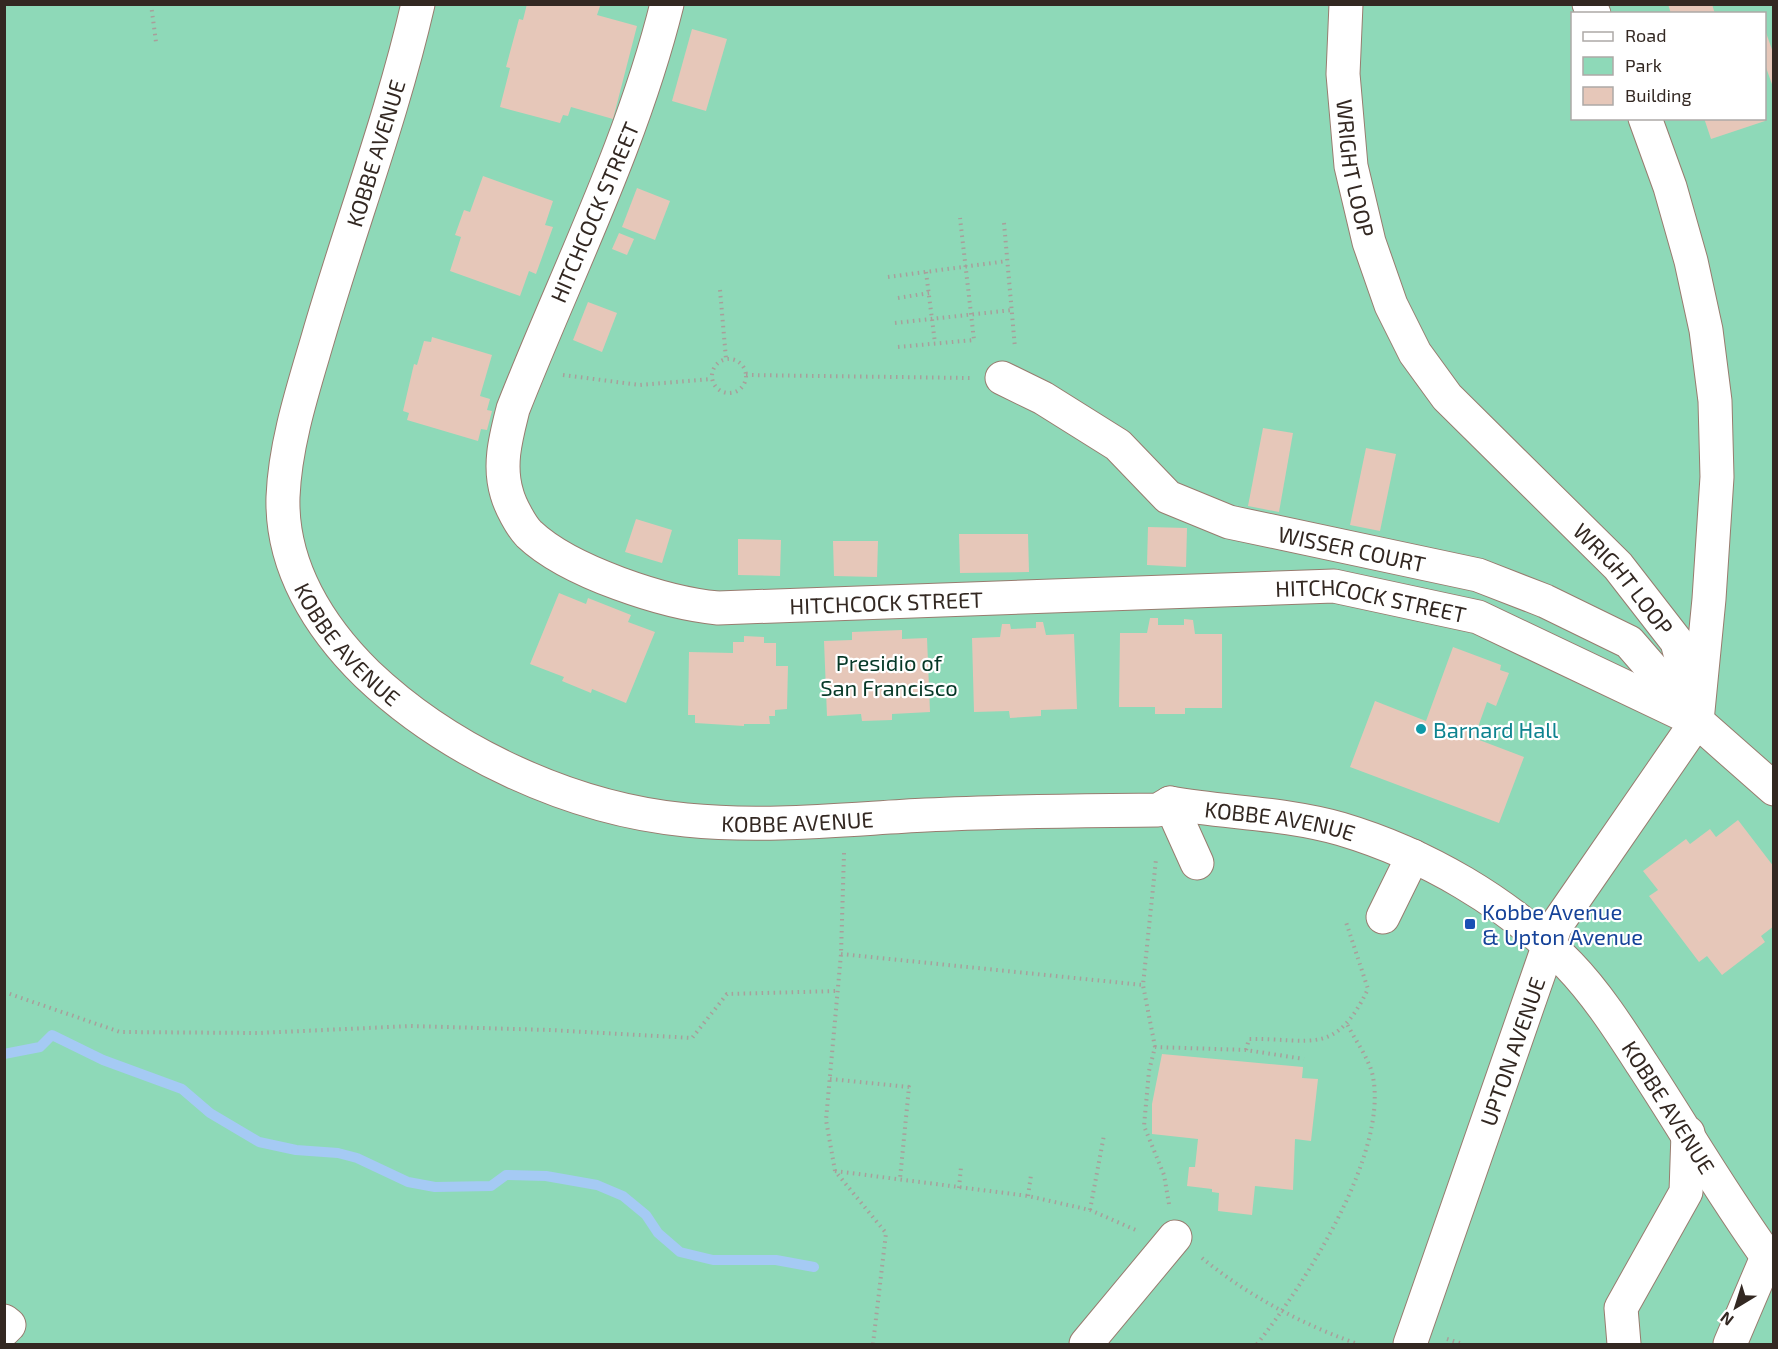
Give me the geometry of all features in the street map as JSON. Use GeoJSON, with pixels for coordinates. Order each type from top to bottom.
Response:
{"type":"FeatureCollection","features":[{"type":"Feature","properties":{"kind":"street","name":"KOBBE AVENUE"},"geometry":{"type":"LineString","coordinates":[[418,4],[308,373],[286,465],[283,499],[285,530],[291,556],[314,609],[352,659],[381,687],[481,754],[520,775],[563,792],[644,814],[687,820],[773,822],[940,814],[1158,810],[1170,803],[1211,810],[1254,812],[1298,818],[1341,829],[1413,856],[1462,882],[1547,945],[1569,966],[1596,997],[1688,1133],[1770,1262]]}},
{"type":"Feature","properties":{"kind":"street","name":"HITCHCOCK STREET"},"geometry":{"type":"LineString","coordinates":[[667,4],[653,60],[632,123],[528,370],[513,409],[502,454],[507,495],[527,533],[558,556],[660,598],[688,605],[718,608],[1334,585],[1478,617],[1697,721],[1773,789]]}},
{"type":"Feature","properties":{"kind":"street","name":"WRIGHT LOOP"},"geometry":{"type":"LineString","coordinates":[[1346,4],[1343,74],[1351,166],[1369,242],[1391,305],[1416,353],[1447,397],[1618,566],[1677,642],[1697,721]]}},
{"type":"Feature","properties":{"kind":"street","name":"WRIGHT LOOP"},"geometry":{"type":"LineString","coordinates":[[1646,120],[1670,187],[1691,261],[1706,330],[1715,401],[1717,477],[1709,599],[1697,721]]}},
{"type":"Feature","properties":{"kind":"street","name":"WISSER COURT"},"geometry":{"type":"LineString","coordinates":[[1002,378],[1044,398],[1118,445],[1168,497],[1229,522],[1478,575],[1545,601],[1629,642],[1697,721]]}},
{"type":"Feature","properties":{"kind":"street","name":"UPTON AVENUE"},"geometry":{"type":"LineString","coordinates":[[1410,1344],[1547,945],[1564,911],[1697,721]]}},
{"type":"Feature","properties":{"kind":"street"},"geometry":{"type":"LineString","coordinates":[[1170,803],[1197,863]]}},
{"type":"Feature","properties":{"kind":"street"},"geometry":{"type":"LineString","coordinates":[[1383,917],[1413,856]]}},
{"type":"Feature","properties":{"kind":"street"},"geometry":{"type":"LineString","coordinates":[[1624,1344],[1621,1308],[1686,1192],[1688,1133]]}},
{"type":"Feature","properties":{"kind":"street"},"geometry":{"type":"LineString","coordinates":[[1086,1344],[1175,1237]]}},
{"type":"Feature","properties":{"kind":"street"},"geometry":{"type":"LineString","coordinates":[[1730,1344],[1770,1262]]}},
{"type":"Feature","properties":{"kind":"street"},"geometry":{"type":"LineString","coordinates":[[4,1321],[9,1325],[4,1330]]}},
{"type":"Feature","properties":{"kind":"path"},"geometry":{"type":"LineString","coordinates":[[151,4],[156,42]]}},
{"type":"Feature","properties":{"kind":"path"},"geometry":{"type":"LineString","coordinates":[[898,346],[974,340],[960,218]]}},
{"type":"Feature","properties":{"kind":"path"},"geometry":{"type":"LineString","coordinates":[[746,375],[1002,378],[1016,346],[1004,223]]}},
{"type":"Feature","properties":{"kind":"path"},"geometry":{"type":"LineString","coordinates":[[888,277],[1007,261]]}},
{"type":"Feature","properties":{"kind":"path"},"geometry":{"type":"LineString","coordinates":[[926,272],[935,343]]}},
{"type":"Feature","properties":{"kind":"path"},"geometry":{"type":"LineString","coordinates":[[720,290],[726,359]]}},
{"type":"Feature","properties":{"kind":"path"},"geometry":{"type":"LineString","coordinates":[[898,298],[929,293]]}},
{"type":"Feature","properties":{"kind":"path"},"geometry":{"type":"LineString","coordinates":[[895,323],[1012,310]]}},
{"type":"Feature","properties":{"kind":"path"},"geometry":{"type":"LineString","coordinates":[[726,359],[742,365],[746,375],[743,386],[734,393],[717,389],[712,379],[713,368],[726,359]]}},
{"type":"Feature","properties":{"kind":"path"},"geometry":{"type":"LineString","coordinates":[[528,370],[640,385],[712,379]]}},
{"type":"Feature","properties":{"kind":"path"},"geometry":{"type":"LineString","coordinates":[[844,845],[841,954],[826,1120],[835,1171],[886,1233],[873,1344]]}},
{"type":"Feature","properties":{"kind":"path"},"geometry":{"type":"LineString","coordinates":[[1157,855],[1143,985],[1155,1047],[1149,1071],[1144,1126],[1164,1175],[1175,1237]]}},
{"type":"Feature","properties":{"kind":"path"},"geometry":{"type":"LineString","coordinates":[[1246,1050],[1249,1039],[1319,1041],[1347,1024],[1368,989],[1346,922]]}},
{"type":"Feature","properties":{"kind":"path"},"geometry":{"type":"LineString","coordinates":[[841,954],[1143,985]]}},
{"type":"Feature","properties":{"kind":"path"},"geometry":{"type":"LineString","coordinates":[[4,992],[120,1032],[259,1033],[411,1026],[550,1030],[692,1038],[727,994],[838,991]]}},
{"type":"Feature","properties":{"kind":"path"},"geometry":{"type":"LineString","coordinates":[[1257,1344],[1284,1310],[1309,1270],[1363,1166],[1374,1125],[1373,1077],[1347,1024]]}},
{"type":"Feature","properties":{"kind":"path"},"geometry":{"type":"LineString","coordinates":[[1155,1047],[1246,1050],[1304,1059]]}},
{"type":"Feature","properties":{"kind":"path"},"geometry":{"type":"LineString","coordinates":[[830,1079],[909,1087],[900,1179]]}},
{"type":"Feature","properties":{"kind":"path"},"geometry":{"type":"LineString","coordinates":[[1090,1210],[1104,1135]]}},
{"type":"Feature","properties":{"kind":"path"},"geometry":{"type":"LineString","coordinates":[[959,1188],[961,1167]]}},
{"type":"Feature","properties":{"kind":"path"},"geometry":{"type":"LineString","coordinates":[[835,1171],[1028,1196],[1090,1210],[1108,1218]]}},
{"type":"Feature","properties":{"kind":"path"},"geometry":{"type":"LineString","coordinates":[[1028,1196],[1031,1174]]}},
{"type":"Feature","properties":{"kind":"path"},"geometry":{"type":"LineString","coordinates":[[1220,1273],[1320,1331],[1358,1344]]}},
{"type":"Feature","properties":{"kind":"green space","name":"Presidio of San Francisco"},"geometry":{"type":"Polygon","coordinates":[[[5,5],[1773,5],[1773,1344],[5,1344],[5,5]]]}},
{"type":"Feature","properties":{"kind":"building"},"geometry":{"type":"Polygon","coordinates":[[[527,4],[593,4],[600,6],[597,15],[637,26],[613,119],[571,107],[568,116],[563,115],[560,123],[500,107],[510,68],[506,67],[519,19],[523,20],[527,4]]]}},
{"type":"Feature","properties":{"kind":"building"},"geometry":{"type":"Polygon","coordinates":[[[1668,4],[1712,4],[1714,12],[1670,12],[1668,4]]]}},
{"type":"Feature","properties":{"kind":"building"},"geometry":{"type":"Polygon","coordinates":[[[692,29],[727,39],[706,111],[672,101],[692,29]]]}},
{"type":"Feature","properties":{"kind":"building"},"geometry":{"type":"Polygon","coordinates":[[[1766,33],[1774,55],[1773,87],[1766,68],[1766,33]]]}},
{"type":"Feature","properties":{"kind":"building"},"geometry":{"type":"Polygon","coordinates":[[[1705,120],[1765,120],[1765,121],[1711,139],[1705,120]]]}},
{"type":"Feature","properties":{"kind":"building"},"geometry":{"type":"Polygon","coordinates":[[[483,176],[553,201],[545,225],[553,227],[536,274],[529,271],[520,296],[450,271],[461,237],[455,235],[464,210],[470,212],[483,176]]]}},
{"type":"Feature","properties":{"kind":"building"},"geometry":{"type":"Polygon","coordinates":[[[637,188],[670,201],[655,240],[622,227],[637,188]]]}},
{"type":"Feature","properties":{"kind":"building"},"geometry":{"type":"Polygon","coordinates":[[[619,233],[634,239],[627,255],[612,249],[619,233]]]}},
{"type":"Feature","properties":{"kind":"building"},"geometry":{"type":"Polygon","coordinates":[[[588,302],[617,313],[602,352],[573,340],[588,302]]]}},
{"type":"Feature","properties":{"kind":"building"},"geometry":{"type":"Polygon","coordinates":[[[432,337],[492,355],[480,396],[490,399],[487,410],[492,411],[487,430],[481,429],[478,441],[407,420],[409,413],[403,411],[414,364],[417,365],[424,341],[431,342],[432,337]]]}},
{"type":"Feature","properties":{"kind":"building"},"geometry":{"type":"Polygon","coordinates":[[[1263,428],[1293,433],[1279,512],[1248,506],[1263,428]]]}},
{"type":"Feature","properties":{"kind":"building"},"geometry":{"type":"Polygon","coordinates":[[[1366,448],[1396,454],[1380,531],[1350,525],[1366,448]]]}},
{"type":"Feature","properties":{"kind":"building"},"geometry":{"type":"Polygon","coordinates":[[[636,519],[672,530],[662,563],[625,552],[636,519]]]}},
{"type":"Feature","properties":{"kind":"building"},"geometry":{"type":"Polygon","coordinates":[[[1148,527],[1187,528],[1186,567],[1147,565],[1148,527]]]}},
{"type":"Feature","properties":{"kind":"building"},"geometry":{"type":"Polygon","coordinates":[[[959,534],[1028,534],[1029,572],[960,573],[959,534]]]}},
{"type":"Feature","properties":{"kind":"building"},"geometry":{"type":"Polygon","coordinates":[[[738,539],[781,540],[780,576],[738,575],[738,539]]]}},
{"type":"Feature","properties":{"kind":"building"},"geometry":{"type":"Polygon","coordinates":[[[833,541],[878,541],[877,577],[834,576],[833,541]]]}},
{"type":"Feature","properties":{"kind":"building"},"geometry":{"type":"Polygon","coordinates":[[[559,593],[586,604],[588,598],[631,615],[628,622],[655,632],[626,703],[592,689],[591,693],[562,681],[564,677],[530,664],[559,593]]]}},
{"type":"Feature","properties":{"kind":"building"},"geometry":{"type":"Polygon","coordinates":[[[1150,618],[1158,618],[1158,625],[1184,625],[1184,619],[1193,620],[1195,634],[1222,634],[1222,708],[1185,708],[1185,714],[1155,714],[1155,707],[1119,707],[1120,633],[1147,633],[1150,618]]]}},
{"type":"Feature","properties":{"kind":"building"},"geometry":{"type":"Polygon","coordinates":[[[1036,622],[1043,622],[1046,635],[1074,634],[1077,709],[1041,710],[1041,716],[1010,718],[1009,711],[974,712],[972,638],[1000,637],[1002,624],[1010,624],[1011,629],[1036,628],[1036,622]]]}},
{"type":"Feature","properties":{"kind":"building"},"geometry":{"type":"Polygon","coordinates":[[[902,630],[902,639],[927,638],[930,712],[892,714],[892,720],[862,721],[861,714],[827,716],[824,641],[852,640],[852,632],[902,630]]]}},
{"type":"Feature","properties":{"kind":"building"},"geometry":{"type":"Polygon","coordinates":[[[744,636],[764,637],[764,643],[776,643],[776,666],[788,666],[787,709],[775,710],[775,716],[769,716],[770,724],[744,724],[744,726],[695,723],[695,715],[688,715],[689,652],[733,653],[733,642],[744,642],[744,636]]]}},
{"type":"Feature","properties":{"kind":"building","name":"Barnard Hall"},"geometry":{"type":"Polygon","coordinates":[[[1453,647],[1501,665],[1500,670],[1509,673],[1496,706],[1487,702],[1474,738],[1524,757],[1499,823],[1350,767],[1375,701],[1426,721],[1453,647]]]}},
{"type":"Feature","properties":{"kind":"building"},"geometry":{"type":"Polygon","coordinates":[[[1738,820],[1774,867],[1774,926],[1761,936],[1765,942],[1722,975],[1707,956],[1699,962],[1649,896],[1658,890],[1643,871],[1686,839],[1690,844],[1710,829],[1716,837],[1738,820]]]}},
{"type":"Feature","properties":{"kind":"building"},"geometry":{"type":"Polygon","coordinates":[[[1162,1054],[1303,1067],[1302,1078],[1318,1079],[1311,1141],[1295,1139],[1293,1190],[1255,1186],[1252,1215],[1218,1211],[1219,1193],[1212,1192],[1212,1189],[1187,1186],[1189,1167],[1195,1167],[1198,1139],[1152,1134],[1152,1104],[1162,1054]]]}},
{"type":"Feature","properties":{"kind":"waterway"},"geometry":{"type":"LineString","coordinates":[[4,1054],[40,1047],[52,1035],[103,1060],[182,1089],[210,1113],[259,1142],[296,1150],[338,1153],[357,1158],[408,1182],[435,1187],[491,1186],[506,1175],[546,1176],[597,1185],[623,1196],[646,1215],[658,1233],[680,1252],[713,1260],[776,1260],[814,1267]]}},
{"type":"Feature","properties":{"kind":"place","name":"Barnard Hall"},"geometry":{"type":"Point","coordinates":[1421,729]}},
{"type":"Feature","properties":{"kind":"place","name":"Kobbe Avenue & Upton Avenue"},"geometry":{"type":"Point","coordinates":[1470,924]}}]}
